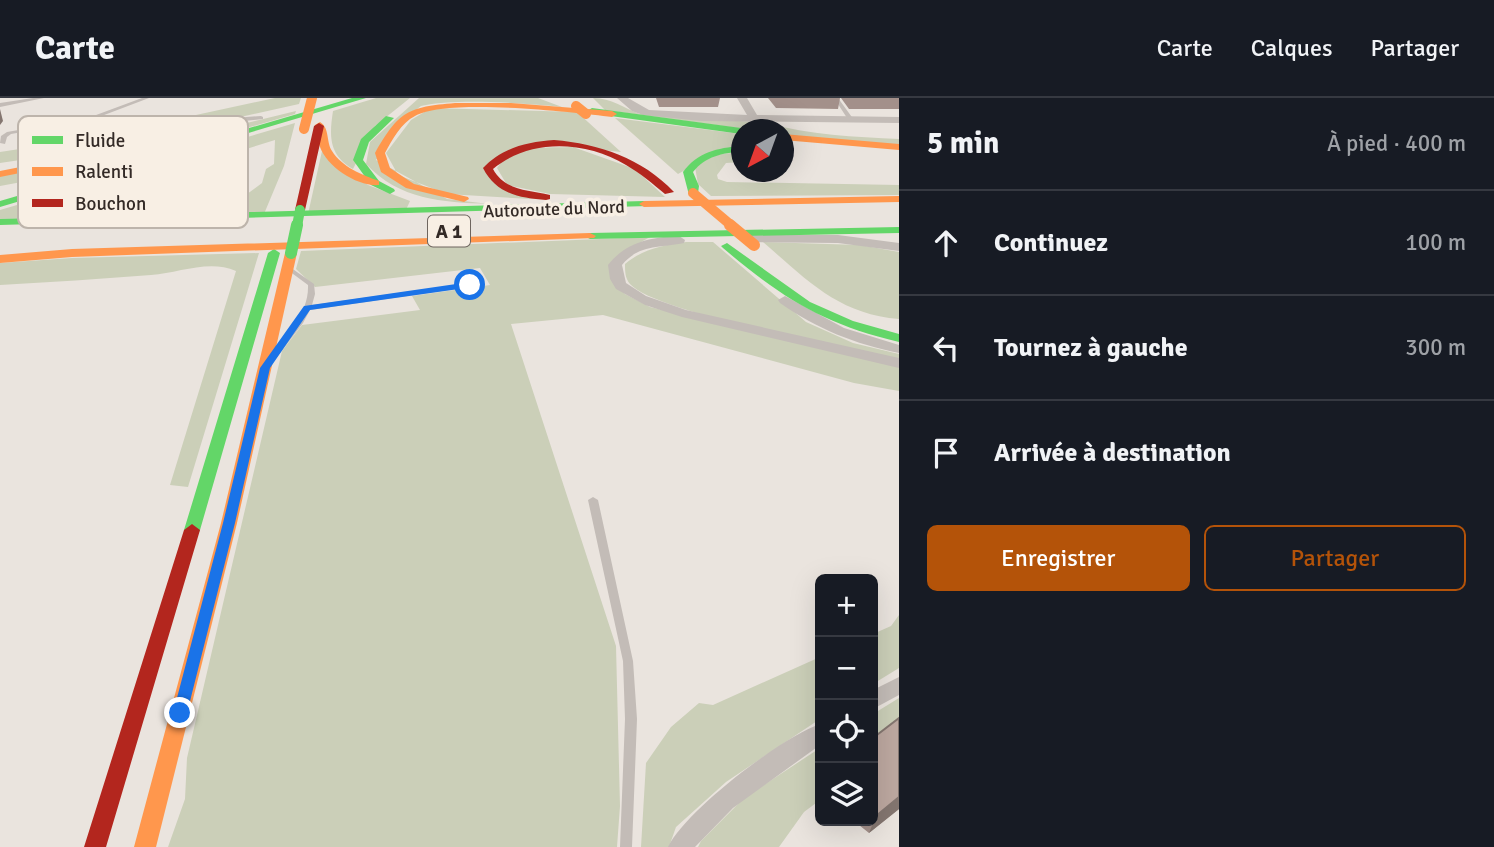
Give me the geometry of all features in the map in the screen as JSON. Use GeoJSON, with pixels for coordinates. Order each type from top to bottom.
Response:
{"type":"FeatureCollection","features":[{"type":"Feature","properties":{"kind":"main road"},"geometry":{"type":"LineString","coordinates":[[95,847],[160,639],[247,338],[274,253],[292,210],[312,127],[313,98]]}},
{"type":"Feature","properties":{"kind":"main road"},"geometry":{"type":"LineString","coordinates":[[312,127],[326,98]]}},
{"type":"Feature","properties":{"kind":"main road"},"geometry":{"type":"LineString","coordinates":[[248,121],[336,98]]}},
{"type":"Feature","properties":{"kind":"main road"},"geometry":{"type":"LineString","coordinates":[[248,131],[362,98]]}},
{"type":"Feature","properties":{"kind":"main road"},"geometry":{"type":"LineString","coordinates":[[375,183],[358,160],[360,147],[412,98]]}},
{"type":"Feature","properties":{"kind":"main road"},"geometry":{"type":"LineString","coordinates":[[541,98],[597,116],[670,193],[727,246],[752,268],[820,317],[847,327],[899,338]]}},
{"type":"Feature","properties":{"kind":"main road"},"geometry":{"type":"LineString","coordinates":[[731,130],[597,116],[506,102],[450,101],[412,113],[380,153],[385,170],[394,179],[450,197],[516,202],[899,199]]}},
{"type":"Feature","properties":{"kind":"main road"},"geometry":{"type":"LineString","coordinates":[[312,127],[324,130],[326,148],[332,158],[401,195],[441,204],[546,208]]}},
{"type":"Feature","properties":{"kind":"main road"},"geometry":{"type":"LineString","coordinates":[[794,138],[899,148]]}},
{"type":"Feature","properties":{"kind":"main road"},"geometry":{"type":"LineString","coordinates":[[613,200],[525,194],[495,181],[488,168],[501,155],[525,147],[576,145],[627,160],[670,193]]}},
{"type":"Feature","properties":{"kind":"main road"},"geometry":{"type":"LineString","coordinates":[[794,149],[899,148]]}},
{"type":"Feature","properties":{"kind":"main road"},"geometry":{"type":"LineString","coordinates":[[693,192],[694,186],[688,172],[693,163],[701,156],[731,150]]}},
{"type":"Feature","properties":{"kind":"main road"},"geometry":{"type":"LineString","coordinates":[[653,159],[796,283],[835,309],[866,320],[899,325]]}},
{"type":"Feature","properties":{"kind":"main road"},"geometry":{"type":"LineString","coordinates":[[0,174],[18,171]]}},
{"type":"Feature","properties":{"kind":"main road"},"geometry":{"type":"LineString","coordinates":[[0,204],[18,199]]}},
{"type":"Feature","properties":{"kind":"main road"},"geometry":{"type":"LineString","coordinates":[[248,216],[751,200]]}},
{"type":"Feature","properties":{"kind":"main road"},"geometry":{"type":"LineString","coordinates":[[145,847],[229,523],[265,368],[289,260],[292,210]]}},
{"type":"Feature","properties":{"kind":"main road","name":"Autoroute du Nord"},"geometry":{"type":"LineString","coordinates":[[248,227],[731,212],[899,210]]}},
{"type":"Feature","properties":{"kind":"main road","name":"Autoroute du Nord"},"geometry":{"type":"LineString","coordinates":[[0,247],[537,228],[899,221]]}},
{"type":"Feature","properties":{"kind":"main road"},"geometry":{"type":"LineString","coordinates":[[0,222],[18,222]]}},
{"type":"Feature","properties":{"kind":"main road"},"geometry":{"type":"LineString","coordinates":[[0,228],[43,233]]}},
{"type":"Feature","properties":{"kind":"main road","name":"Autoroute du Nord"},"geometry":{"type":"LineString","coordinates":[[0,236],[207,228]]}},
{"type":"Feature","properties":{"kind":"main road"},"geometry":{"type":"LineString","coordinates":[[0,258],[72,253],[543,237],[899,230]]}},
{"type":"Feature","properties":{"kind":"main road"},"geometry":{"type":"LineString","coordinates":[[795,232],[836,234],[899,245]]}},
{"type":"Feature","properties":{"kind":"main road"},"geometry":{"type":"LineString","coordinates":[[159,847],[171,803],[180,713]]}},
{"type":"Feature","properties":{"kind":"street"},"geometry":{"type":"LineString","coordinates":[[622,98],[636,109],[647,113],[754,119]]}},
{"type":"Feature","properties":{"kind":"street"},"geometry":{"type":"LineString","coordinates":[[742,98],[754,119]]}},
{"type":"Feature","properties":{"kind":"street"},"geometry":{"type":"LineString","coordinates":[[794,119],[899,120]]}},
{"type":"Feature","properties":{"kind":"street"},"geometry":{"type":"LineString","coordinates":[[899,245],[838,239],[671,240],[633,249],[621,256],[615,265],[616,277],[621,287],[647,301],[682,313],[899,363]]}},
{"type":"Feature","properties":{"kind":"street"},"geometry":{"type":"LineString","coordinates":[[752,268],[775,292],[819,323],[844,334],[899,349]]}},
{"type":"Feature","properties":{"kind":"street"},"geometry":{"type":"LineString","coordinates":[[878,697],[899,685]]}},
{"type":"Feature","properties":{"kind":"street"},"geometry":{"type":"LineString","coordinates":[[681,847],[690,832],[710,812],[815,737]]}},
{"type":"Feature","properties":{"kind":"lane"},"geometry":{"type":"LineString","coordinates":[[0,105],[42,98]]}},
{"type":"Feature","properties":{"kind":"lane"},"geometry":{"type":"LineString","coordinates":[[100,116],[147,98]]}},
{"type":"Feature","properties":{"kind":"lane"},"geometry":{"type":"LineString","coordinates":[[836,98],[851,120]]}},
{"type":"Feature","properties":{"kind":"lane"},"geometry":{"type":"LineString","coordinates":[[248,119],[261,118]]}},
{"type":"Feature","properties":{"kind":"lane"},"geometry":{"type":"LineString","coordinates":[[3,143],[4,136],[18,132]]}},
{"type":"Feature","properties":{"kind":"lane"},"geometry":{"type":"LineString","coordinates":[[0,169],[18,165]]}},
{"type":"Feature","properties":{"kind":"lane"},"geometry":{"type":"LineString","coordinates":[[265,368],[307,308],[313,295],[311,284],[289,260]]}},
{"type":"Feature","properties":{"kind":"lane"},"geometry":{"type":"LineString","coordinates":[[307,308],[470,285]]}},
{"type":"Feature","properties":{"kind":"lane"},"geometry":{"type":"LineString","coordinates":[[593,500],[628,661],[631,719],[626,847]]}},
{"type":"Feature","properties":{"kind":"green space"},"geometry":{"type":"Polygon","coordinates":[[[275,98],[301,98],[299,104],[245,116],[192,116],[275,98]]]}},
{"type":"Feature","properties":{"kind":"green space"},"geometry":{"type":"Polygon","coordinates":[[[376,98],[410,98],[375,126],[353,169],[339,158],[332,144],[333,111],[376,98]]]}},
{"type":"Feature","properties":{"kind":"green space"},"geometry":{"type":"Polygon","coordinates":[[[419,98],[538,98],[562,107],[471,102],[421,106],[376,160],[447,199],[489,204],[471,203],[438,200],[407,192],[379,176],[366,164],[370,142],[419,98]]]}},
{"type":"Feature","properties":{"kind":"green space"},"geometry":{"type":"Polygon","coordinates":[[[593,98],[612,101],[640,114],[731,120],[731,127],[605,110],[593,98]]]}},
{"type":"Feature","properties":{"kind":"green space"},"geometry":{"type":"Polygon","coordinates":[[[431,108],[577,112],[621,152],[533,143],[484,170],[531,199],[447,194],[398,175],[386,153],[411,120],[431,108]]]}},
{"type":"Feature","properties":{"kind":"green space"},"geometry":{"type":"Polygon","coordinates":[[[296,111],[295,114],[248,128],[248,123],[296,111]]]}},
{"type":"Feature","properties":{"kind":"green space"},"geometry":{"type":"Polygon","coordinates":[[[615,118],[731,133],[731,149],[720,150],[678,174],[615,118]]]}},
{"type":"Feature","properties":{"kind":"green space"},"geometry":{"type":"Polygon","coordinates":[[[295,123],[284,166],[264,214],[248,214],[248,193],[262,183],[266,169],[274,164],[275,140],[248,148],[248,137],[295,123]]]}},
{"type":"Feature","properties":{"kind":"green space"},"geometry":{"type":"Polygon","coordinates":[[[794,129],[899,139],[899,145],[794,136],[794,129]]]}},
{"type":"Feature","properties":{"kind":"green space"},"geometry":{"type":"Polygon","coordinates":[[[573,147],[635,169],[665,197],[550,194],[507,185],[497,168],[504,160],[521,151],[573,147]]]}},
{"type":"Feature","properties":{"kind":"green space"},"geometry":{"type":"Polygon","coordinates":[[[18,149],[18,160],[0,163],[0,152],[18,149]]]}},
{"type":"Feature","properties":{"kind":"green space"},"geometry":{"type":"Polygon","coordinates":[[[322,151],[368,185],[410,201],[405,212],[308,214],[322,151]]]}},
{"type":"Feature","properties":{"kind":"green space"},"geometry":{"type":"Polygon","coordinates":[[[731,153],[731,163],[726,163],[717,175],[718,179],[727,182],[899,185],[899,195],[711,196],[698,184],[695,167],[714,155],[731,153]]]}},
{"type":"Feature","properties":{"kind":"green space"},"geometry":{"type":"Polygon","coordinates":[[[18,172],[18,183],[0,186],[0,176],[18,172]]]}},
{"type":"Feature","properties":{"kind":"green space"},"geometry":{"type":"Polygon","coordinates":[[[18,205],[18,219],[0,219],[0,210],[18,205]]]}},
{"type":"Feature","properties":{"kind":"green space"},"geometry":{"type":"Polygon","coordinates":[[[650,237],[620,254],[613,281],[625,294],[650,307],[899,366],[899,391],[854,383],[603,315],[511,324],[616,646],[620,806],[617,847],[168,847],[185,799],[187,758],[282,351],[302,325],[420,310],[412,296],[490,285],[480,268],[315,287],[296,269],[301,251],[650,237]]]}},
{"type":"Feature","properties":{"kind":"green space"},"geometry":{"type":"Polygon","coordinates":[[[686,242],[713,242],[806,322],[853,343],[899,354],[899,360],[714,318],[647,295],[628,282],[625,264],[632,259],[654,249],[686,242]]]}},
{"type":"Feature","properties":{"kind":"green space"},"geometry":{"type":"Polygon","coordinates":[[[763,242],[860,245],[899,252],[899,319],[858,310],[825,293],[763,242]]]}},
{"type":"Feature","properties":{"kind":"green space"},"geometry":{"type":"Polygon","coordinates":[[[259,253],[188,487],[170,485],[236,271],[205,266],[151,275],[0,285],[0,263],[72,258],[259,253]]]}},
{"type":"Feature","properties":{"kind":"green space"},"geometry":{"type":"Polygon","coordinates":[[[899,615],[899,668],[878,681],[878,632],[891,626],[899,615]]]}},
{"type":"Feature","properties":{"kind":"green space"},"geometry":{"type":"Polygon","coordinates":[[[815,659],[815,722],[726,782],[676,827],[669,847],[641,847],[646,763],[671,727],[699,703],[713,705],[815,659]]]}},
{"type":"Feature","properties":{"kind":"green space"},"geometry":{"type":"Polygon","coordinates":[[[899,698],[899,743],[878,758],[878,711],[899,698]]]}},
{"type":"Feature","properties":{"kind":"green space"},"geometry":{"type":"Polygon","coordinates":[[[815,751],[815,804],[804,812],[779,847],[698,847],[744,798],[815,751]]]}},
{"type":"Feature","properties":{"kind":"building"},"geometry":{"type":"Polygon","coordinates":[[[899,718],[899,797],[878,814],[878,763],[878,734],[899,718]]]}},
{"type":"Feature","properties":{"kind":"traffic: fast"},"geometry":{"type":"LineString","coordinates":[[248,131],[362,98]]}},
{"type":"Feature","properties":{"kind":"traffic: fast"},"geometry":{"type":"LineString","coordinates":[[592,111],[731,130]]}},
{"type":"Feature","properties":{"kind":"traffic: fast"},"geometry":{"type":"LineString","coordinates":[[389,118],[364,141],[358,160],[375,183],[390,191]]}},
{"type":"Feature","properties":{"kind":"traffic: fast"},"geometry":{"type":"LineString","coordinates":[[693,193],[694,186],[688,172],[693,166],[705,157],[731,150]]}},
{"type":"Feature","properties":{"kind":"traffic: fast"},"geometry":{"type":"LineString","coordinates":[[0,204],[18,199]]}},
{"type":"Feature","properties":{"kind":"traffic: fast"},"geometry":{"type":"LineString","coordinates":[[248,215],[644,204]]}},
{"type":"Feature","properties":{"kind":"traffic: fast"},"geometry":{"type":"LineString","coordinates":[[291,253],[300,210]]}},
{"type":"Feature","properties":{"kind":"traffic: fast"},"geometry":{"type":"LineString","coordinates":[[0,222],[18,221]]}},
{"type":"Feature","properties":{"kind":"traffic: fast"},"geometry":{"type":"LineString","coordinates":[[590,236],[899,230]]}},
{"type":"Feature","properties":{"kind":"traffic: fast"},"geometry":{"type":"LineString","coordinates":[[727,246],[767,279],[806,305],[848,324],[899,338]]}},
{"type":"Feature","properties":{"kind":"traffic: fast"},"geometry":{"type":"LineString","coordinates":[[192,530],[274,253]]}},
{"type":"Feature","properties":{"kind":"traffic: slow"},"geometry":{"type":"LineString","coordinates":[[304,129],[312,98]]}},
{"type":"Feature","properties":{"kind":"traffic: slow"},"geometry":{"type":"LineString","coordinates":[[464,199],[410,186],[385,170],[380,153],[403,119],[414,112],[432,108],[482,105],[612,114]]}},
{"type":"Feature","properties":{"kind":"traffic: slow"},"geometry":{"type":"LineString","coordinates":[[576,106],[586,114]]}},
{"type":"Feature","properties":{"kind":"traffic: slow"},"geometry":{"type":"LineString","coordinates":[[320,125],[325,147],[333,160],[353,174],[375,183]]}},
{"type":"Feature","properties":{"kind":"traffic: slow"},"geometry":{"type":"LineString","coordinates":[[794,138],[899,147]]}},
{"type":"Feature","properties":{"kind":"traffic: slow"},"geometry":{"type":"LineString","coordinates":[[0,174],[18,170]]}},
{"type":"Feature","properties":{"kind":"traffic: slow"},"geometry":{"type":"LineString","coordinates":[[693,193],[754,245]]}},
{"type":"Feature","properties":{"kind":"traffic: slow"},"geometry":{"type":"LineString","coordinates":[[644,204],[899,199]]}},
{"type":"Feature","properties":{"kind":"traffic: slow"},"geometry":{"type":"LineString","coordinates":[[0,259],[72,253],[590,236]]}},
{"type":"Feature","properties":{"kind":"traffic: slow"},"geometry":{"type":"LineString","coordinates":[[145,847],[229,523],[291,253]]}},
{"type":"Feature","properties":{"kind":"traffic: jam"},"geometry":{"type":"LineString","coordinates":[[300,210],[319,126]]}},
{"type":"Feature","properties":{"kind":"traffic: jam"},"geometry":{"type":"LineString","coordinates":[[546,197],[512,191],[498,182],[488,168],[518,149],[554,143],[572,145],[609,153],[625,160],[669,192]]}},
{"type":"Feature","properties":{"kind":"traffic: jam"},"geometry":{"type":"LineString","coordinates":[[95,847],[192,530]]}},
{"type":"Feature","properties":{"kind":"route"},"geometry":{"type":"LineString","coordinates":[[180,713],[229,523],[265,368],[307,308],[470,285]]}}]}
